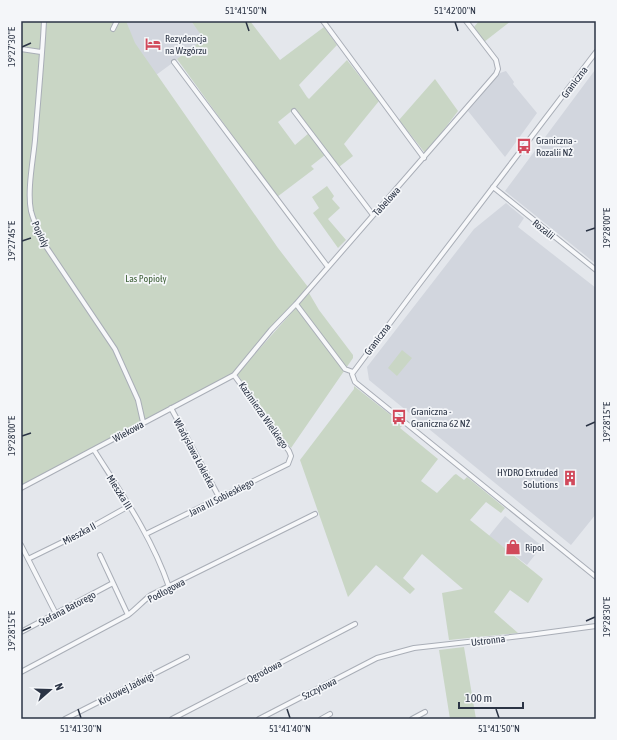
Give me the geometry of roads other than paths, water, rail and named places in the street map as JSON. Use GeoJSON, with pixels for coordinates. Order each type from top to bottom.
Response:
{"type":"FeatureCollection","features":[{"type":"Feature","properties":{"kind":"street","name":"Popioły"},"geometry":{"type":"LineString","coordinates":[[44,21],[40,85],[32,168],[30,202],[31,211],[37,229],[45,245],[115,349],[138,400],[143,422]]}},
{"type":"Feature","properties":{"kind":"street"},"geometry":{"type":"LineString","coordinates":[[113,29],[117,21]]}},
{"type":"Feature","properties":{"kind":"street"},"geometry":{"type":"LineString","coordinates":[[323,21],[424,158]]}},
{"type":"Feature","properties":{"kind":"street","name":"Tabelowa"},"geometry":{"type":"LineString","coordinates":[[234,375],[271,330],[296,304],[494,78],[498,69],[496,60],[466,21]]}},
{"type":"Feature","properties":{"kind":"street"},"geometry":{"type":"LineString","coordinates":[[21,49],[42,52]]}},
{"type":"Feature","properties":{"kind":"street","name":"Graniczna"},"geometry":{"type":"LineString","coordinates":[[353,372],[596,52]]}},
{"type":"Feature","properties":{"kind":"street"},"geometry":{"type":"LineString","coordinates":[[174,62],[328,267]]}},
{"type":"Feature","properties":{"kind":"street"},"geometry":{"type":"LineString","coordinates":[[294,111],[373,216]]}},
{"type":"Feature","properties":{"kind":"street","name":"Rozalii"},"geometry":{"type":"LineString","coordinates":[[493,187],[596,270]]}},
{"type":"Feature","properties":{"kind":"street"},"geometry":{"type":"LineString","coordinates":[[296,304],[345,369],[353,372],[355,382],[596,577]]}},
{"type":"Feature","properties":{"kind":"street","name":"Wiekowa"},"geometry":{"type":"LineString","coordinates":[[21,488],[234,375]]}},
{"type":"Feature","properties":{"kind":"street","name":"Kazimierza Wielkiego"},"geometry":{"type":"LineString","coordinates":[[234,375],[289,450],[291,456]]}},
{"type":"Feature","properties":{"kind":"street","name":"Władysława Łokietka"},"geometry":{"type":"LineString","coordinates":[[171,408],[219,497]]}},
{"type":"Feature","properties":{"kind":"street","name":"Mieszka III"},"geometry":{"type":"LineString","coordinates":[[94,450],[146,534],[162,565],[169,587]]}},
{"type":"Feature","properties":{"kind":"street","name":"Jana III Sobieskiego"},"geometry":{"type":"LineString","coordinates":[[146,534],[288,464],[291,456]]}},
{"type":"Feature","properties":{"kind":"street","name":"Mieszka II"},"geometry":{"type":"LineString","coordinates":[[28,559],[77,535],[129,506]]}},
{"type":"Feature","properties":{"kind":"street","name":"Podłogowa"},"geometry":{"type":"LineString","coordinates":[[21,672],[128,615],[141,606],[144,600],[315,514]]}},
{"type":"Feature","properties":{"kind":"street"},"geometry":{"type":"LineString","coordinates":[[21,545],[56,614]]}},
{"type":"Feature","properties":{"kind":"street"},"geometry":{"type":"LineString","coordinates":[[100,556],[128,615]]}},
{"type":"Feature","properties":{"kind":"street","name":"Stefana Batorego"},"geometry":{"type":"LineString","coordinates":[[21,632],[113,583]]}},
{"type":"Feature","properties":{"kind":"street","name":"Ogrodowa"},"geometry":{"type":"LineString","coordinates":[[172,719],[355,624]]}},
{"type":"Feature","properties":{"kind":"street","name":"Ustronna"},"geometry":{"type":"LineString","coordinates":[[380,657],[414,648],[596,626]]}},
{"type":"Feature","properties":{"kind":"street","name":"Królowej Jadwigi"},"geometry":{"type":"LineString","coordinates":[[65,719],[187,657]]}},
{"type":"Feature","properties":{"kind":"street","name":"Szczytowa"},"geometry":{"type":"LineString","coordinates":[[259,719],[380,657]]}},
{"type":"Feature","properties":{"kind":"street"},"geometry":{"type":"LineString","coordinates":[[412,719],[425,712]]}},
{"type":"Feature","properties":{"kind":"street"},"geometry":{"type":"LineString","coordinates":[[321,719],[330,714]]}},
{"type":"Feature","properties":{"kind":"place","name":"Rezydencja na Wzgórzu"},"geometry":{"type":"Point","coordinates":[153,44]}},
{"type":"Feature","properties":{"kind":"place","name":"Graniczna - Rozalii NŻ"},"geometry":{"type":"Point","coordinates":[524,146]}},
{"type":"Feature","properties":{"kind":"place","name":"Graniczna - Graniczna 62 NŻ"},"geometry":{"type":"Point","coordinates":[399,417]}},
{"type":"Feature","properties":{"kind":"place","name":"HYDRO Extruded Solutions"},"geometry":{"type":"Point","coordinates":[570,478]}},
{"type":"Feature","properties":{"kind":"place","name":"Ripol"},"geometry":{"type":"Point","coordinates":[513,547]}},
{"type":"Feature","properties":{"kind":"park label","name":"Las Popioły"},"geometry":{"type":"Point","coordinates":[146,278]}}]}
